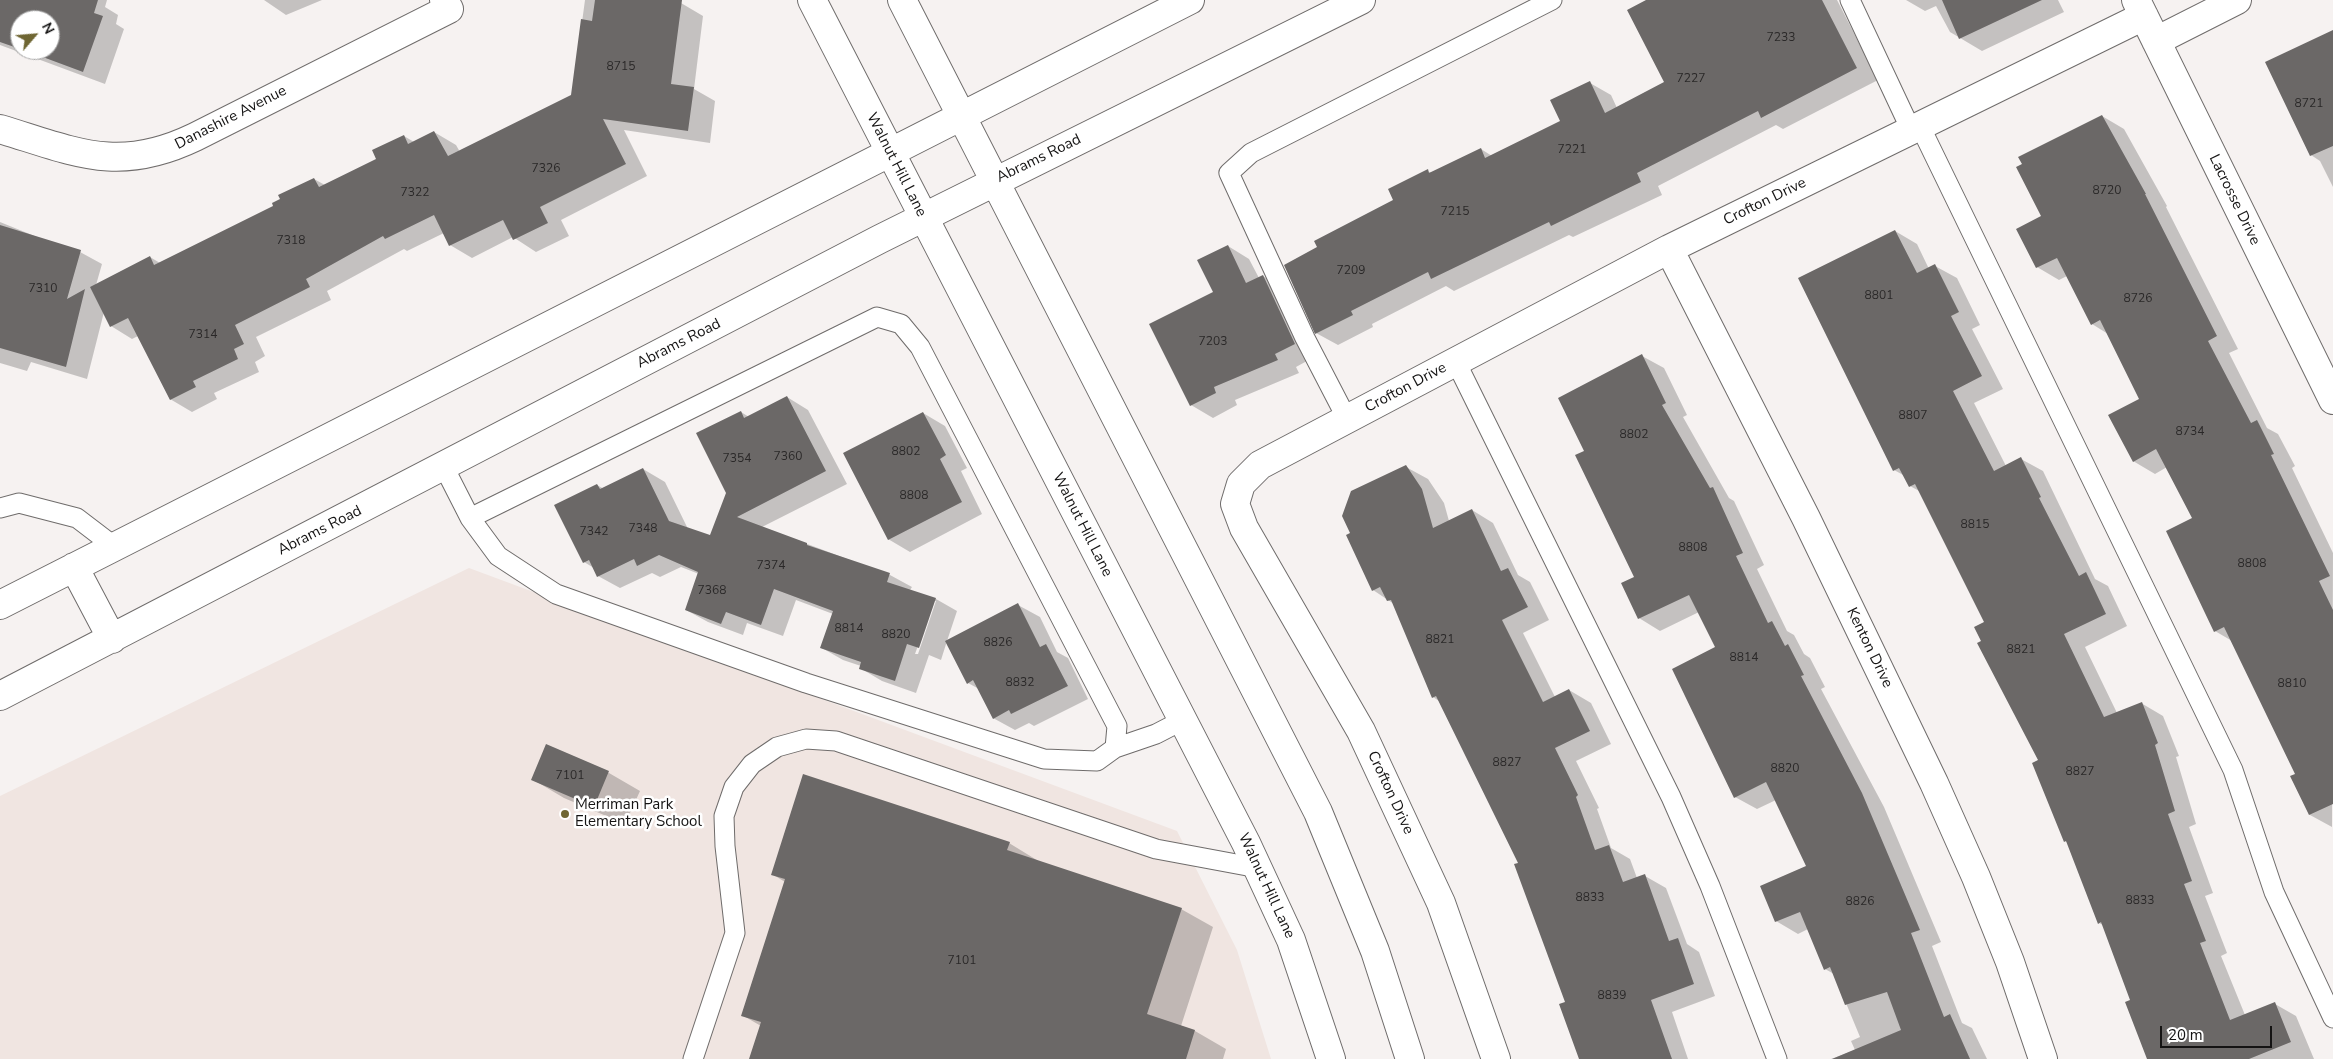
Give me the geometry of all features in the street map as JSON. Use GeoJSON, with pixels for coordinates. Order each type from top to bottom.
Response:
{"type":"FeatureCollection","features":[{"type":"Feature","properties":{"kind":"main road","name":"Walnut Hill Lane"},"geometry":{"type":"LineString","coordinates":[[812,0],[1258,868],[1291,940],[1331,1059]]}},
{"type":"Feature","properties":{"kind":"main road"},"geometry":{"type":"LineString","coordinates":[[902,0],[1318,812],[1375,951],[1410,1059]]}},
{"type":"Feature","properties":{"kind":"main road"},"geometry":{"type":"LineString","coordinates":[[0,605],[1190,0]]}},
{"type":"Feature","properties":{"kind":"main road","name":"Abrams Road"},"geometry":{"type":"LineString","coordinates":[[0,696],[924,217],[1361,0]]}},
{"type":"Feature","properties":{"kind":"main road"},"geometry":{"type":"LineString","coordinates":[[2156,41],[2237,0]]}},
{"type":"Feature","properties":{"kind":"main road","name":"Danashire Avenue"},"geometry":{"type":"LineString","coordinates":[[0,129],[101,157],[123,158],[151,155],[170,149],[195,137],[446,4]]}},
{"type":"Feature","properties":{"kind":"main road","name":"Crofton Drive"},"geometry":{"type":"LineString","coordinates":[[1496,1059],[1441,903],[1365,740],[1244,528],[1235,504],[1241,484],[1260,466],[1347,419],[1669,249],[1915,128],[2140,8]]}},
{"type":"Feature","properties":{"kind":"main road","name":"Lacrosse Drive"},"geometry":{"type":"LineString","coordinates":[[2140,8],[2333,400]]}},
{"type":"Feature","properties":{"kind":"main road","name":"Kenton Drive"},"geometry":{"type":"LineString","coordinates":[[1669,249],[1806,518],[1934,783],[1979,885],[2010,962],[2044,1059]]}},
{"type":"Feature","properties":{"kind":"main road"},"geometry":{"type":"LineString","coordinates":[[74,567],[112,639]]}},
{"type":"Feature","properties":{"kind":"lane"},"geometry":{"type":"LineString","coordinates":[[1347,419],[1305,338],[1229,172],[1251,153],[1552,0]]}},
{"type":"Feature","properties":{"kind":"lane"},"geometry":{"type":"LineString","coordinates":[[1850,0],[2233,770],[2274,892],[2333,1018]]}},
{"type":"Feature","properties":{"kind":"lane"},"geometry":{"type":"LineString","coordinates":[[470,518],[877,317],[901,324],[920,347],[1117,726],[1115,748]]}},
{"type":"Feature","properties":{"kind":"lane"},"geometry":{"type":"LineString","coordinates":[[1456,362],[1671,797],[1710,886],[1777,1059]]}},
{"type":"Feature","properties":{"kind":"lane"},"geometry":{"type":"LineString","coordinates":[[444,467],[470,518],[498,556],[556,594],[806,683],[1044,759],[1097,761],[1115,748],[1156,734],[1183,720]]}},
{"type":"Feature","properties":{"kind":"lane"},"geometry":{"type":"LineString","coordinates":[[0,508],[19,503],[77,518],[115,547]]}},
{"type":"Feature","properties":{"kind":"lane"},"geometry":{"type":"LineString","coordinates":[[693,1059],[735,933],[725,846],[724,816],[734,787],[752,764],[777,747],[806,739],[836,741],[1156,849],[1258,868]]}},
{"type":"Feature","properties":{"kind":"shaded area","name":"Merriman Park Elementary School"},"geometry":{"type":"Polygon","coordinates":[[[469,568],[1177,831],[1237,950],[1271,1059],[0,1059],[0,796],[469,568]]]}},
{"type":"Feature","properties":{"kind":"building"},"geometry":{"type":"Polygon","coordinates":[[[0,0],[98,0],[94,13],[103,16],[83,72],[51,60],[60,60],[60,10],[10,10],[10,46],[0,42],[0,0]]]}},
{"type":"Feature","properties":{"kind":"building"},"geometry":{"type":"Polygon","coordinates":[[[595,0],[682,0],[671,84],[694,87],[688,131],[603,119],[626,164],[540,207],[548,223],[513,240],[503,220],[449,246],[434,215],[385,239],[383,236],[306,279],[310,287],[235,325],[244,344],[234,349],[238,359],[193,381],[196,387],[170,400],[128,318],[110,327],[90,287],[150,256],[154,265],[273,206],[272,203],[280,199],[278,195],[314,178],[319,187],[376,159],[372,150],[404,135],[408,144],[434,131],[448,156],[571,95],[581,19],[592,21],[595,0]]]}},
{"type":"Feature","properties":{"kind":"building"},"geometry":{"type":"Polygon","coordinates":[[[1646,0],[1822,0],[1857,68],[1761,118],[1758,111],[1637,173],[1641,182],[1551,226],[1549,222],[1431,279],[1428,272],[1351,311],[1353,315],[1315,334],[1284,265],[1317,247],[1314,241],[1393,200],[1388,189],[1428,169],[1429,173],[1481,148],[1485,158],[1560,121],[1550,100],[1590,81],[1605,113],[1664,82],[1627,10],[1646,0]]]}},
{"type":"Feature","properties":{"kind":"building"},"geometry":{"type":"Polygon","coordinates":[[[1942,0],[2042,0],[1959,39],[1942,0]]]}},
{"type":"Feature","properties":{"kind":"building"},"geometry":{"type":"Polygon","coordinates":[[[2333,30],[2333,146],[2310,156],[2265,62],[2333,30]]]}},
{"type":"Feature","properties":{"kind":"building"},"geometry":{"type":"Polygon","coordinates":[[[2102,115],[2146,194],[2217,336],[2208,341],[2251,423],[2257,420],[2274,454],[2271,455],[2330,576],[2319,581],[2333,610],[2333,804],[2309,815],[2290,776],[2295,774],[2224,627],[2214,632],[2166,531],[2192,518],[2156,449],[2133,462],[2108,415],[2139,399],[2100,320],[2091,325],[2057,258],[2036,268],[2016,229],[2041,216],[2016,167],[2022,164],[2018,157],[2102,115]]]}},
{"type":"Feature","properties":{"kind":"building"},"geometry":{"type":"Polygon","coordinates":[[[0,225],[81,250],[67,299],[85,289],[66,367],[0,348],[0,225]]]}},
{"type":"Feature","properties":{"kind":"building"},"geometry":{"type":"Polygon","coordinates":[[[1895,230],[1917,273],[1935,264],[1959,312],[1951,316],[1982,376],[1953,391],[1994,471],[2021,457],[2041,497],[2039,498],[2079,576],[2086,572],[2106,614],[2064,634],[2104,717],[2142,702],[2158,743],[2155,745],[2175,811],[2168,814],[2192,881],[2184,884],[2206,941],[2200,943],[2230,1020],[2275,1002],[2291,1042],[2249,1059],[2147,1059],[2125,1002],[2130,1000],[2101,922],[2098,924],[2066,841],[2064,842],[2032,763],[2038,760],[1977,643],[1981,641],[1974,627],[1984,622],[1915,484],[1909,487],[1899,468],[1893,471],[1798,278],[1895,230]]]}},
{"type":"Feature","properties":{"kind":"building"},"geometry":{"type":"Polygon","coordinates":[[[1228,245],[1246,283],[1263,275],[1295,344],[1275,354],[1278,360],[1214,387],[1216,393],[1190,406],[1149,324],[1213,292],[1197,260],[1228,245]]]}},
{"type":"Feature","properties":{"kind":"building"},"geometry":{"type":"Polygon","coordinates":[[[1642,354],[1666,403],[1662,405],[1710,488],[1713,487],[1743,553],[1736,556],[1768,623],[1772,621],[1785,646],[1788,644],[1804,675],[1801,676],[1862,793],[1920,930],[1911,933],[1944,1017],[1950,1014],[1970,1059],[1832,1059],[1901,1030],[1887,992],[1845,1005],[1830,967],[1824,970],[1800,912],[1775,922],[1760,886],[1806,866],[1766,782],[1734,798],[1672,669],[1715,647],[1689,595],[1638,619],[1621,583],[1634,577],[1575,455],[1584,451],[1558,398],[1642,354]]]}},
{"type":"Feature","properties":{"kind":"building"},"geometry":{"type":"Polygon","coordinates":[[[787,396],[826,471],[737,517],[807,543],[807,545],[890,573],[887,582],[936,598],[919,648],[907,644],[895,681],[859,669],[861,662],[820,648],[833,611],[774,589],[761,625],[726,612],[721,624],[685,610],[698,572],[659,555],[637,566],[634,559],[597,577],[589,560],[583,563],[554,505],[597,484],[600,489],[643,468],[669,521],[710,535],[726,493],[696,433],[741,411],[744,418],[787,396]]]}},
{"type":"Feature","properties":{"kind":"building"},"geometry":{"type":"Polygon","coordinates":[[[923,412],[946,455],[940,459],[962,502],[888,540],[843,453],[923,412]]]}},
{"type":"Feature","properties":{"kind":"building"},"geometry":{"type":"Polygon","coordinates":[[[1406,465],[1422,489],[1433,528],[1472,509],[1501,571],[1508,568],[1528,607],[1502,620],[1543,702],[1569,689],[1590,731],[1555,748],[1578,795],[1576,797],[1595,850],[1609,845],[1623,882],[1645,874],[1669,941],[1678,938],[1694,984],[1651,1000],[1672,1059],[1579,1059],[1559,1004],[1565,1002],[1514,864],[1518,863],[1436,696],[1432,698],[1391,600],[1387,601],[1380,587],[1372,591],[1346,535],[1350,533],[1342,516],[1351,491],[1406,465]]]}},
{"type":"Feature","properties":{"kind":"building"},"geometry":{"type":"Polygon","coordinates":[[[1018,603],[1040,647],[1046,644],[1068,686],[1011,714],[1009,710],[993,719],[973,680],[967,684],[945,641],[1018,603]]]}},
{"type":"Feature","properties":{"kind":"building"},"geometry":{"type":"Polygon","coordinates":[[[546,744],[609,771],[594,807],[531,780],[546,744]]]}},
{"type":"Feature","properties":{"kind":"building"},"geometry":{"type":"Polygon","coordinates":[[[803,774],[1010,842],[1007,850],[1182,908],[1147,1014],[1195,1030],[1186,1059],[749,1059],[761,1022],[741,1016],[785,879],[771,875],[803,774]]]}},
{"type":"Feature","properties":{"kind":"place","name":"Merriman Park Elementary School"},"geometry":{"type":"Point","coordinates":[565,814]}}]}
